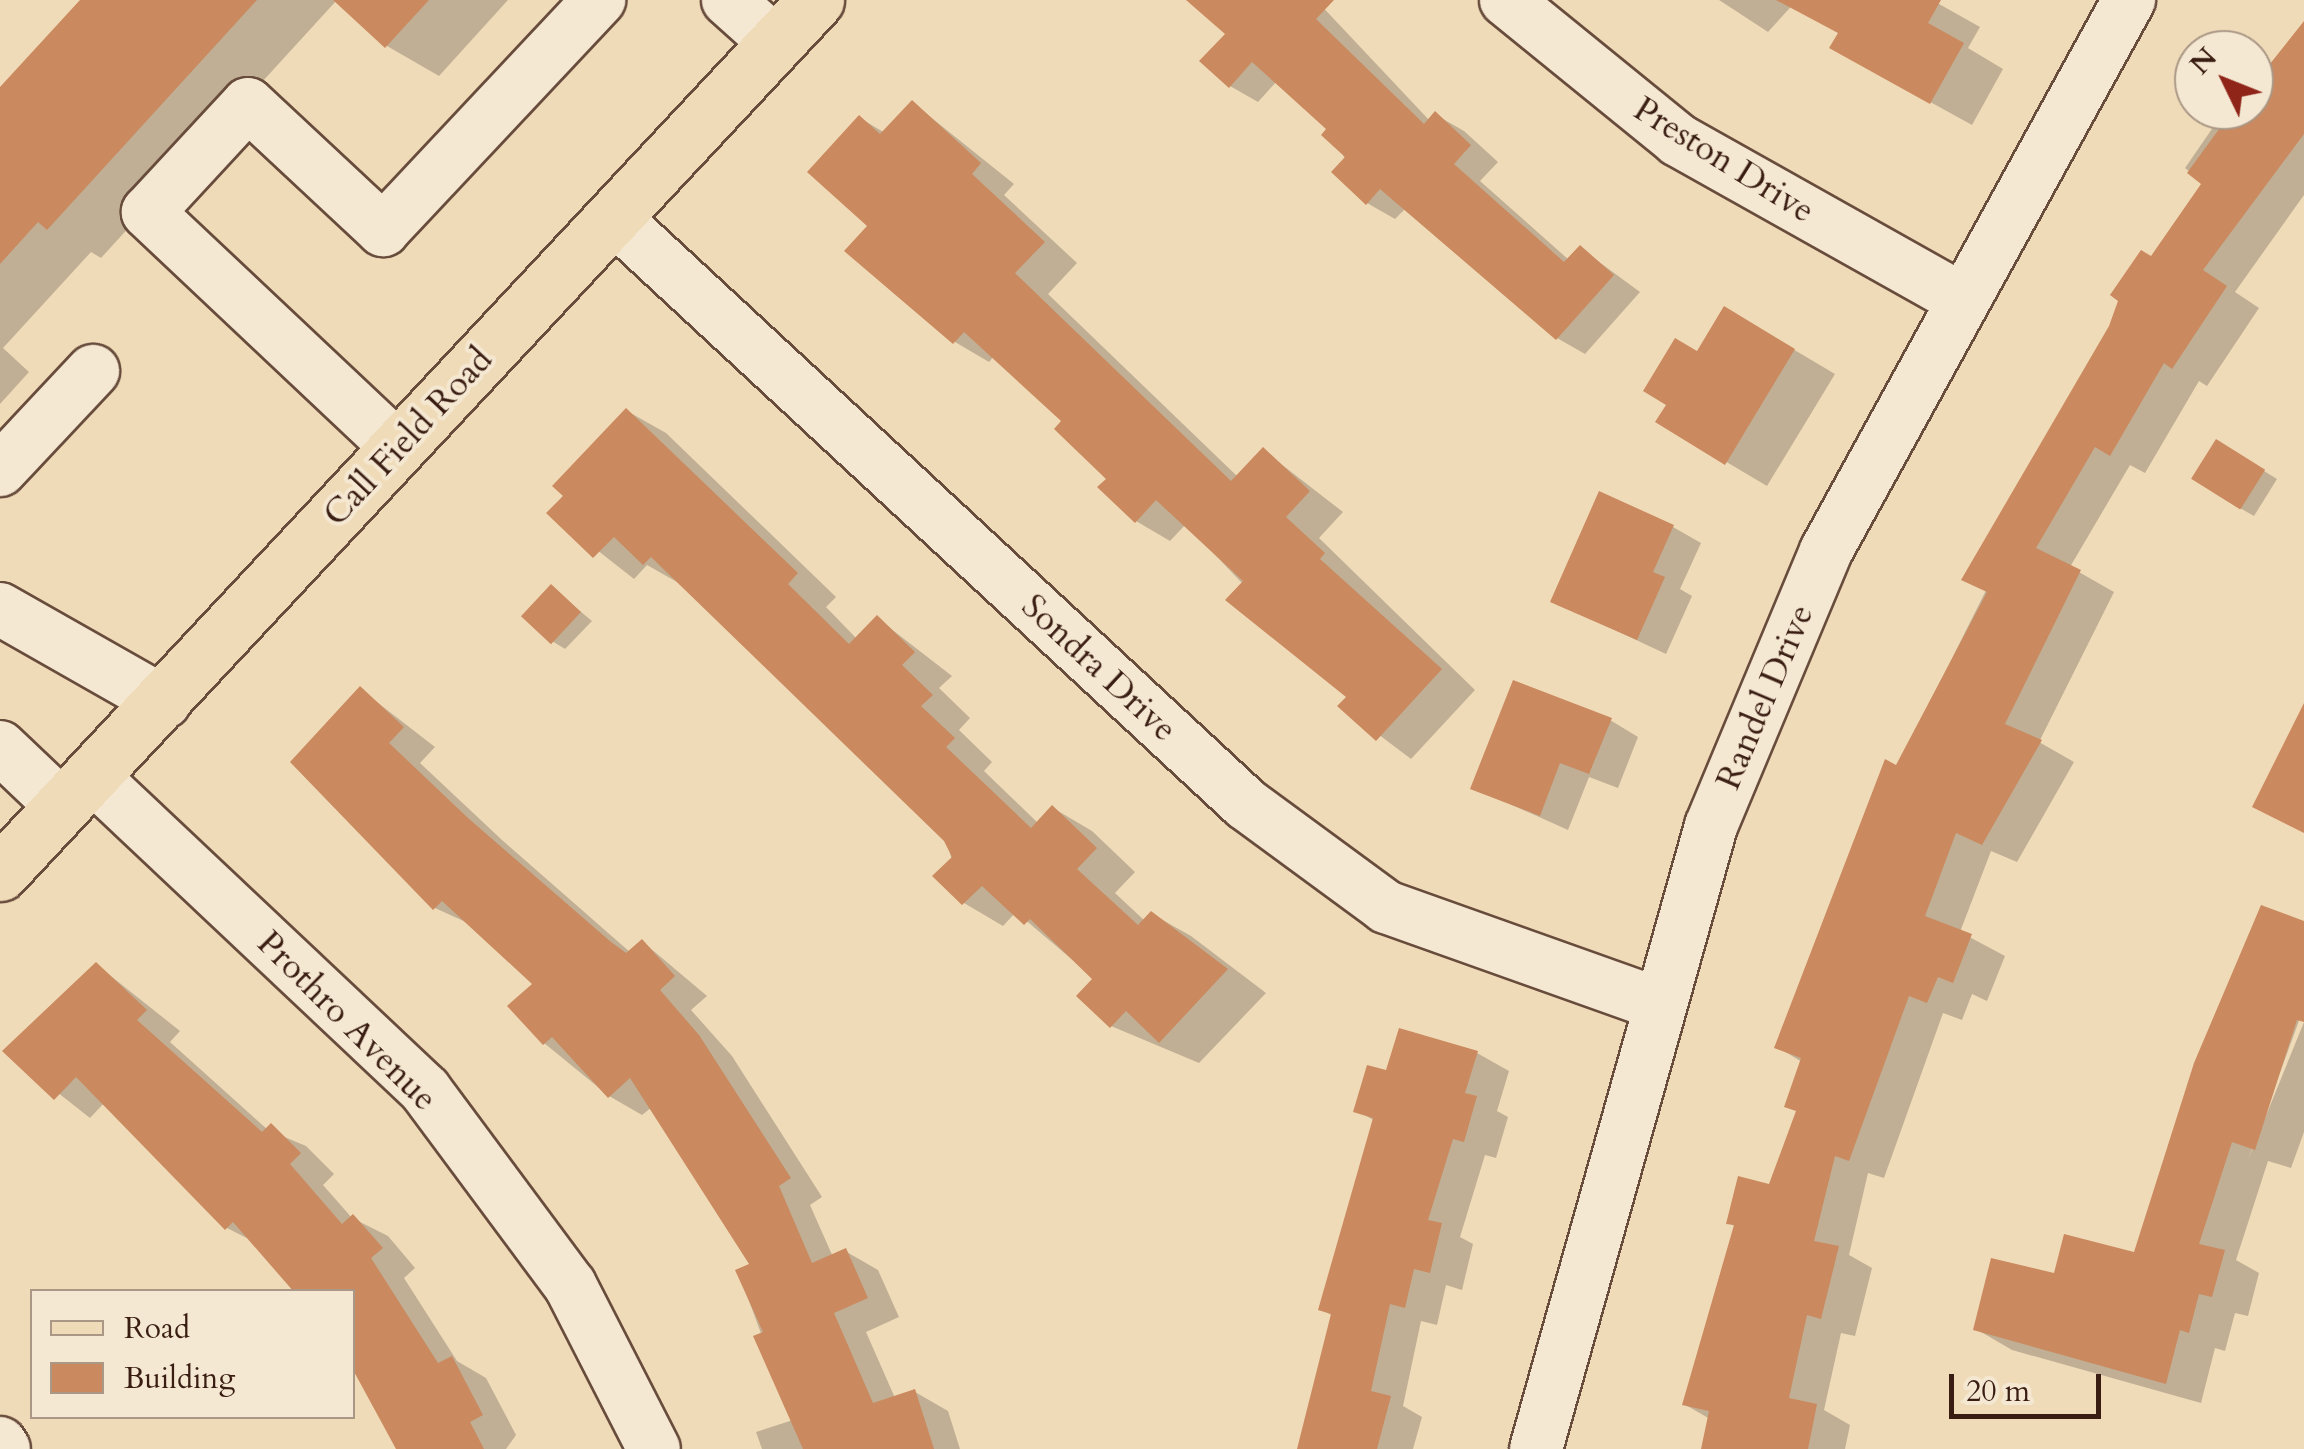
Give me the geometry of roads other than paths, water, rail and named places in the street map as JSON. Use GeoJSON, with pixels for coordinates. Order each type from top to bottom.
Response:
{"type":"FeatureCollection","features":[{"type":"Feature","properties":{"kind":"main road","name":"Call Field Road"},"geometry":{"type":"LineString","coordinates":[[0,874],[816,0]]}},
{"type":"Feature","properties":{"kind":"street"},"geometry":{"type":"LineString","coordinates":[[398,448],[148,212],[248,104],[382,230],[599,0]]}},
{"type":"Feature","properties":{"kind":"street"},"geometry":{"type":"LineString","coordinates":[[728,0],[775,42]]}},
{"type":"Feature","properties":{"kind":"street","name":"Preston Drive"},"geometry":{"type":"LineString","coordinates":[[1506,0],[1678,140],[1958,297]]}},
{"type":"Feature","properties":{"kind":"street","name":"Randel Drive"},"geometry":{"type":"LineString","coordinates":[[1536,1449],[1711,826],[1826,551],[1958,297],[2129,0]]}},
{"type":"Feature","properties":{"kind":"street","name":"Sondra Drive"},"geometry":{"type":"LineString","coordinates":[[613,217],[1246,804],[1386,908],[1659,1004]]}},
{"type":"Feature","properties":{"kind":"street"},"geometry":{"type":"LineString","coordinates":[[0,470],[93,371]]}},
{"type":"Feature","properties":{"kind":"street"},"geometry":{"type":"LineString","coordinates":[[0,609],[164,702]]}},
{"type":"Feature","properties":{"kind":"street","name":"Prothro Avenue"},"geometry":{"type":"LineString","coordinates":[[0,747],[78,792],[424,1090],[570,1284],[654,1449]]}},
{"type":"Feature","properties":{"kind":"street"},"geometry":{"type":"LineString","coordinates":[[0,1443],[4,1449]]}}]}
